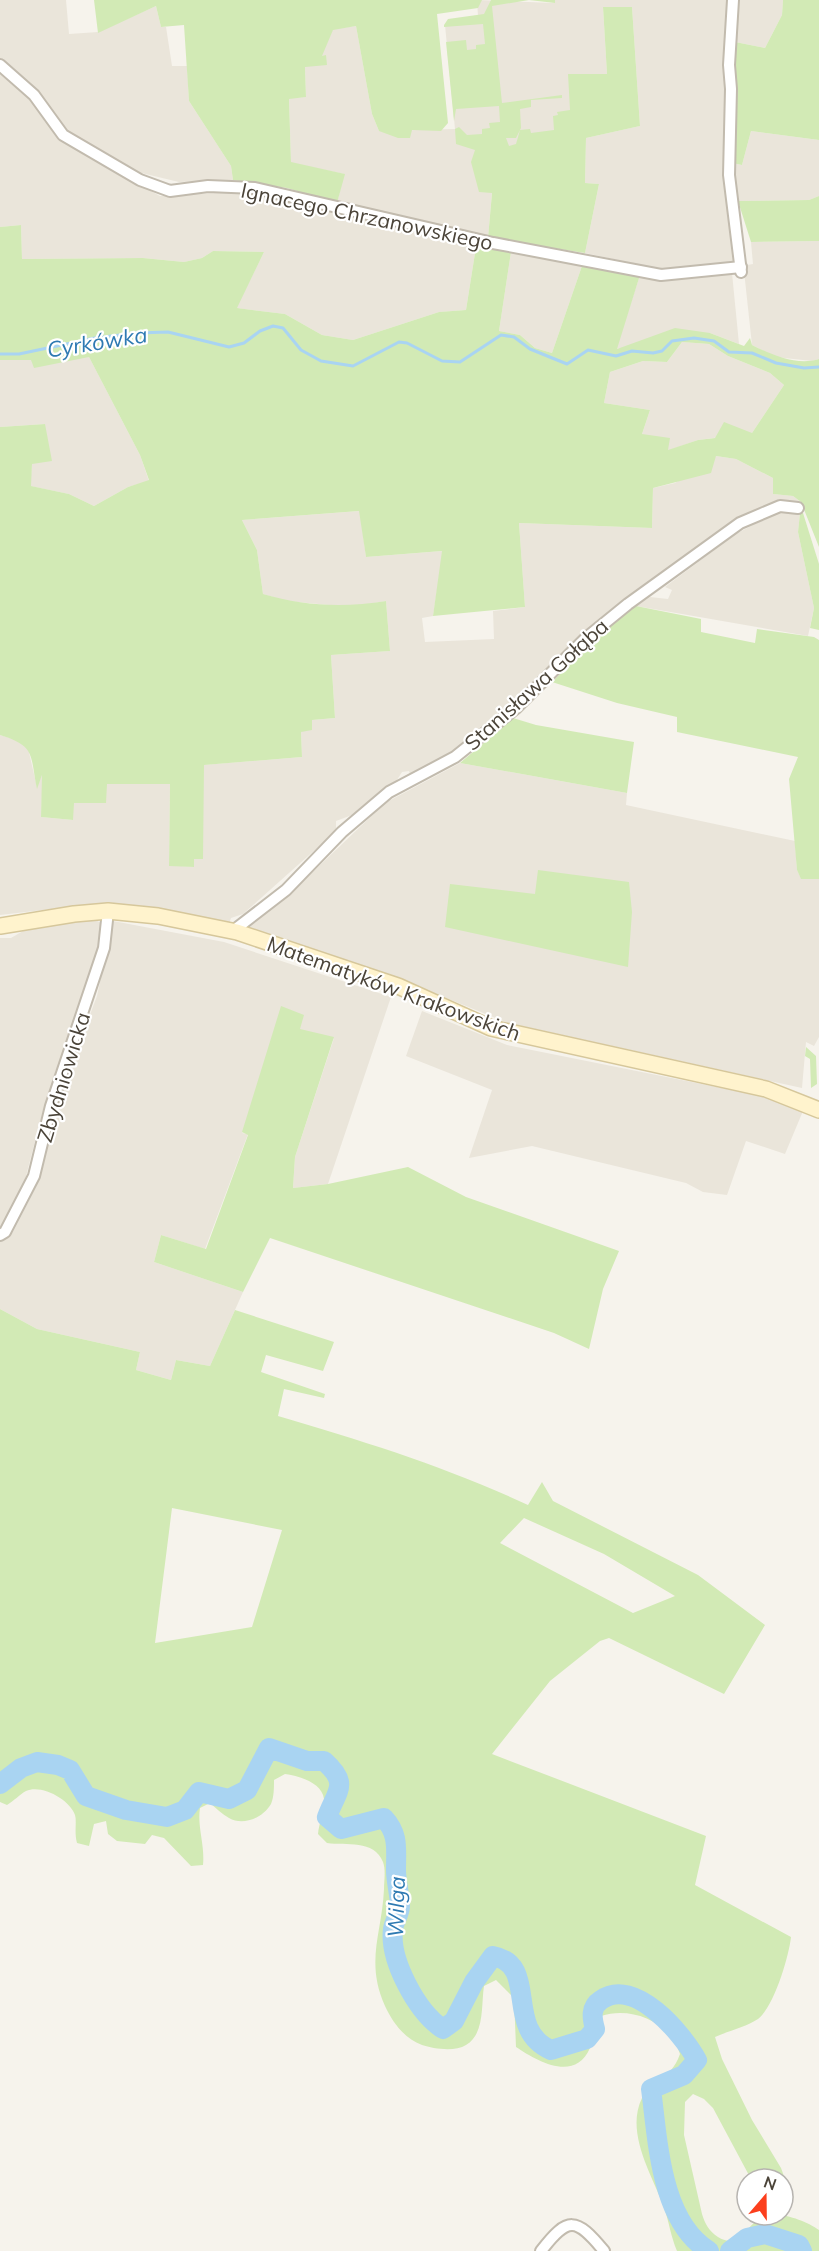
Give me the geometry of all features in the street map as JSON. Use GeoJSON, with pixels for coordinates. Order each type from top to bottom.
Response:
{"type":"FeatureCollection","features":[{"type":"Feature","properties":{"kind":"street","name":"Ignacego Chrzanowskiego"},"geometry":{"type":"LineString","coordinates":[[0,65],[34,95],[63,135],[140,180],[170,191],[208,186],[255,188],[493,243],[661,275],[741,270],[729,175],[731,89],[729,65],[733,0]]}},
{"type":"Feature","properties":{"kind":"street","name":"Stanisława Gołąba"},"geometry":{"type":"LineString","coordinates":[[233,931],[286,890],[364,812],[406,781],[444,764],[475,742],[538,687],[585,639],[652,586],[740,523],[780,506],[798,508]]}},
{"type":"Feature","properties":{"kind":"street","name":"Matematyków Krakowskich"},"geometry":{"type":"LineString","coordinates":[[0,926],[74,914],[108,912],[158,916],[233,931],[398,986],[491,1028],[766,1089],[819,1110]]}},
{"type":"Feature","properties":{"kind":"street","name":"Zbydniowicka"},"geometry":{"type":"LineString","coordinates":[[0,1235],[5,1232],[34,1176],[51,1106],[104,948],[108,912]]}},
{"type":"Feature","properties":{"kind":"street"},"geometry":{"type":"LineString","coordinates":[[541,2251],[565,2224],[574,2223],[584,2228],[604,2251]]}},
{"type":"Feature","properties":{"kind":"shaded area"},"geometry":{"type":"Polygon","coordinates":[[[0,0],[66,0],[69,34],[98,32],[156,6],[161,27],[166,27],[172,66],[187,66],[189,101],[231,166],[233,180],[179,182],[133,171],[67,131],[31,87],[0,60],[0,0]]]}},
{"type":"Feature","properties":{"kind":"shaded area"},"geometry":{"type":"Polygon","coordinates":[[[477,0],[554,3],[555,0],[730,0],[725,160],[735,245],[733,261],[727,264],[665,270],[585,253],[599,184],[585,183],[586,138],[640,126],[632,7],[603,7],[607,74],[573,139],[492,192],[488,238],[337,203],[344,174],[291,163],[289,98],[306,97],[305,66],[321,56],[333,29],[356,26],[372,114],[379,131],[455,129],[445,25],[478,16],[477,0]]]}},
{"type":"Feature","properties":{"kind":"shaded area"},"geometry":{"type":"Polygon","coordinates":[[[737,0],[783,0],[782,15],[765,48],[735,42],[737,0]]]}},
{"type":"Feature","properties":{"kind":"shaded area"},"geometry":{"type":"Polygon","coordinates":[[[0,70],[31,98],[56,136],[89,158],[160,196],[233,192],[262,195],[476,247],[466,310],[439,312],[353,340],[322,335],[285,314],[236,308],[264,252],[213,251],[202,258],[184,262],[143,258],[22,259],[21,225],[0,227],[0,70]]]}},
{"type":"Feature","properties":{"kind":"shaded area"},"geometry":{"type":"Polygon","coordinates":[[[751,131],[819,140],[819,196],[809,200],[738,201],[732,163],[742,165],[751,131]]]}},
{"type":"Feature","properties":{"kind":"shaded area"},"geometry":{"type":"Polygon","coordinates":[[[819,241],[819,359],[812,361],[775,357],[752,345],[744,271],[747,265],[753,264],[751,242],[819,241]]]}},
{"type":"Feature","properties":{"kind":"shaded area"},"geometry":{"type":"Polygon","coordinates":[[[511,252],[583,263],[552,353],[535,348],[520,335],[499,331],[511,252]]]}},
{"type":"Feature","properties":{"kind":"shaded area"},"geometry":{"type":"Polygon","coordinates":[[[732,273],[739,344],[710,333],[616,349],[640,275],[664,281],[732,273]]]}},
{"type":"Feature","properties":{"kind":"shaded area"},"geometry":{"type":"Polygon","coordinates":[[[682,342],[709,344],[728,356],[770,373],[784,385],[752,433],[698,440],[667,451],[642,434],[650,410],[604,403],[610,372],[643,361],[667,362],[682,342]]]}},
{"type":"Feature","properties":{"kind":"shaded area"},"geometry":{"type":"Polygon","coordinates":[[[89,357],[140,455],[149,481],[128,487],[94,506],[69,494],[30,486],[32,464],[45,424],[0,427],[0,360],[89,357]]]}},
{"type":"Feature","properties":{"kind":"shaded area"},"geometry":{"type":"Polygon","coordinates":[[[716,456],[736,459],[773,478],[773,494],[793,496],[801,502],[799,505],[772,505],[611,611],[572,646],[546,675],[444,761],[410,775],[409,771],[402,772],[395,783],[352,815],[336,821],[336,831],[243,914],[231,918],[229,924],[113,907],[77,906],[0,915],[0,735],[20,741],[28,748],[37,787],[43,772],[41,817],[73,820],[73,803],[107,784],[170,784],[169,865],[194,867],[194,859],[203,858],[203,765],[302,757],[301,732],[312,720],[335,718],[331,655],[390,651],[386,601],[351,607],[286,601],[263,594],[257,550],[242,520],[360,511],[366,557],[443,551],[433,616],[422,618],[425,642],[494,639],[493,611],[525,607],[519,523],[652,528],[653,488],[675,483],[716,456]]]}},
{"type":"Feature","properties":{"kind":"shaded area"},"geometry":{"type":"Polygon","coordinates":[[[793,510],[800,513],[798,532],[814,608],[808,636],[636,606],[650,597],[668,599],[672,590],[665,587],[734,535],[777,512],[793,510]]]}},
{"type":"Feature","properties":{"kind":"shaded area"},"geometry":{"type":"Polygon","coordinates":[[[460,763],[627,793],[626,805],[795,841],[797,870],[801,878],[819,879],[819,1037],[814,1046],[806,1042],[802,1088],[508,1023],[397,978],[245,928],[293,891],[385,803],[460,763]]]}},
{"type":"Feature","properties":{"kind":"shaded area"},"geometry":{"type":"Polygon","coordinates":[[[94,919],[101,923],[101,943],[95,966],[42,1114],[24,1184],[0,1228],[0,938],[11,938],[23,931],[94,919]]]}},
{"type":"Feature","properties":{"kind":"shaded area"},"geometry":{"type":"Polygon","coordinates":[[[113,921],[224,942],[391,997],[328,1184],[293,1188],[295,1157],[334,1038],[242,1133],[248,1134],[205,1249],[161,1235],[154,1262],[243,1292],[210,1366],[176,1360],[171,1380],[136,1370],[140,1352],[37,1329],[0,1309],[0,1242],[13,1232],[36,1187],[67,1076],[97,996],[113,921]]]}},
{"type":"Feature","properties":{"kind":"shaded area"},"geometry":{"type":"Polygon","coordinates":[[[422,1011],[507,1045],[766,1097],[803,1111],[785,1154],[746,1141],[727,1195],[703,1192],[686,1183],[532,1146],[469,1158],[492,1090],[406,1056],[422,1011]]]}},
{"type":"Feature","properties":{"kind":"green space"},"geometry":{"type":"Polygon","coordinates":[[[94,0],[482,0],[478,8],[437,14],[448,123],[441,131],[412,130],[410,138],[398,138],[379,131],[372,114],[356,26],[333,30],[322,56],[326,55],[327,65],[305,67],[306,97],[289,99],[291,162],[345,174],[337,203],[287,188],[233,180],[231,166],[189,101],[184,25],[161,27],[156,6],[98,33],[94,0]]]}},
{"type":"Feature","properties":{"kind":"green space"},"geometry":{"type":"Polygon","coordinates":[[[491,0],[529,0],[492,6],[502,103],[562,95],[562,98],[531,100],[531,107],[520,109],[520,130],[530,129],[531,133],[554,130],[553,116],[558,115],[557,112],[570,110],[568,74],[607,74],[603,7],[632,7],[640,126],[586,138],[585,183],[599,184],[585,253],[488,238],[492,193],[479,192],[471,162],[475,150],[456,144],[455,129],[459,127],[467,135],[482,134],[482,129],[490,128],[489,123],[500,122],[499,106],[456,109],[454,121],[446,42],[466,40],[467,50],[476,49],[476,45],[485,44],[483,24],[444,27],[448,19],[484,14],[491,0]],[[520,130],[516,138],[506,138],[509,146],[516,144],[520,130]]]}},
{"type":"Feature","properties":{"kind":"green space"},"geometry":{"type":"Polygon","coordinates":[[[529,0],[555,0],[555,3],[529,0]]]}},
{"type":"Feature","properties":{"kind":"green space"},"geometry":{"type":"Polygon","coordinates":[[[783,0],[819,0],[819,140],[751,131],[742,165],[732,163],[735,42],[765,48],[782,15],[783,0]]]}},
{"type":"Feature","properties":{"kind":"green space"},"geometry":{"type":"Polygon","coordinates":[[[819,196],[819,241],[751,242],[738,201],[809,200],[819,196]]]}},
{"type":"Feature","properties":{"kind":"green space"},"geometry":{"type":"Polygon","coordinates":[[[21,225],[22,259],[143,258],[184,262],[202,258],[213,251],[264,252],[237,308],[285,314],[322,335],[353,340],[439,312],[466,310],[476,247],[511,252],[499,331],[520,335],[535,348],[552,353],[583,263],[640,275],[617,349],[675,328],[710,333],[744,346],[750,338],[752,345],[776,356],[793,360],[819,359],[819,547],[801,502],[793,496],[773,494],[773,478],[736,459],[716,456],[711,473],[653,488],[652,528],[519,523],[525,607],[433,616],[442,551],[366,557],[359,511],[242,520],[257,550],[263,594],[324,605],[355,605],[386,601],[390,651],[331,655],[335,718],[312,720],[312,730],[301,732],[302,757],[204,765],[203,859],[194,859],[194,867],[169,866],[170,784],[107,784],[106,803],[74,803],[73,820],[41,817],[42,775],[37,789],[32,760],[26,748],[0,735],[0,427],[45,424],[52,461],[32,464],[31,486],[69,494],[94,506],[128,487],[149,480],[140,455],[89,357],[34,368],[31,360],[0,360],[0,227],[21,225]],[[682,342],[667,362],[643,361],[610,372],[604,403],[650,410],[642,434],[670,438],[668,450],[698,440],[715,438],[724,422],[752,433],[784,385],[770,373],[728,356],[709,344],[682,342]]]}},
{"type":"Feature","properties":{"kind":"green space"},"geometry":{"type":"Polygon","coordinates":[[[800,513],[803,513],[819,564],[819,630],[810,628],[814,608],[798,532],[800,513]]]}},
{"type":"Feature","properties":{"kind":"green space"},"geometry":{"type":"Polygon","coordinates":[[[636,606],[701,619],[701,632],[755,643],[757,629],[814,637],[819,640],[819,879],[801,879],[797,870],[789,779],[798,757],[677,732],[677,717],[617,703],[552,682],[608,626],[636,606]]]}},
{"type":"Feature","properties":{"kind":"green space"},"geometry":{"type":"Polygon","coordinates":[[[513,718],[536,725],[634,742],[627,793],[460,763],[513,718]]]}},
{"type":"Feature","properties":{"kind":"green space"},"geometry":{"type":"Polygon","coordinates":[[[538,870],[629,882],[632,912],[628,967],[445,927],[450,884],[535,894],[538,870]]]}},
{"type":"Feature","properties":{"kind":"green space"},"geometry":{"type":"Polygon","coordinates":[[[281,1006],[304,1015],[300,1029],[334,1037],[295,1157],[293,1188],[328,1184],[408,1167],[466,1197],[619,1251],[603,1289],[589,1349],[554,1333],[270,1238],[243,1292],[154,1262],[161,1235],[206,1249],[248,1135],[242,1132],[281,1006]]]}},
{"type":"Feature","properties":{"kind":"green space"},"geometry":{"type":"Polygon","coordinates":[[[806,1047],[816,1056],[817,1084],[811,1088],[810,1059],[805,1056],[806,1047]]]}},
{"type":"Feature","properties":{"kind":"green space"},"geometry":{"type":"Polygon","coordinates":[[[0,1309],[37,1329],[140,1352],[136,1370],[171,1380],[176,1360],[210,1366],[235,1310],[334,1342],[323,1371],[266,1355],[261,1372],[325,1394],[324,1398],[284,1389],[278,1416],[342,1435],[466,1478],[528,1505],[542,1482],[553,1501],[698,1575],[765,1625],[724,1694],[609,1638],[600,1641],[550,1681],[492,1754],[706,1836],[695,1885],[791,1937],[780,1981],[764,2013],[743,2027],[715,2037],[722,2059],[752,2120],[780,2167],[745,2167],[713,2108],[704,2099],[693,2094],[685,2102],[684,2135],[704,2221],[715,2235],[732,2240],[738,2238],[750,2227],[795,2227],[795,2218],[819,2230],[819,2251],[677,2251],[664,2207],[642,2154],[637,2125],[642,2098],[650,2087],[671,2070],[680,2054],[668,2033],[648,2019],[625,2013],[601,2016],[590,2048],[583,2059],[575,2065],[555,2066],[534,2058],[516,2047],[514,1998],[496,1980],[484,1986],[479,2027],[472,2040],[466,2045],[450,2049],[432,2048],[404,2034],[395,2024],[385,2006],[376,1975],[376,1948],[384,1889],[383,1862],[373,1850],[359,1845],[327,1843],[318,1834],[324,1799],[319,1788],[309,1781],[285,1774],[274,1780],[271,1804],[258,1817],[246,1821],[229,1818],[210,1803],[200,1808],[203,1865],[191,1866],[164,1838],[152,1835],[145,1844],[117,1841],[108,1834],[106,1821],[94,1824],[89,1846],[77,1843],[76,1818],[72,1809],[62,1799],[47,1792],[32,1789],[7,1805],[0,1802],[0,1309]],[[172,1508],[155,1643],[252,1627],[282,1530],[172,1508]],[[524,1518],[500,1543],[633,1613],[675,1596],[604,1554],[524,1518]]]}},
{"type":"Feature","properties":{"kind":"waterway","name":"Cyrkówka"},"geometry":{"type":"LineString","coordinates":[[0,354],[19,354],[95,338],[168,332],[229,347],[244,343],[260,331],[273,326],[283,328],[301,350],[321,361],[353,366],[399,342],[407,343],[442,361],[460,362],[501,335],[514,337],[530,349],[567,364],[588,350],[616,356],[632,351],[653,353],[662,351],[672,341],[694,338],[714,341],[729,352],[752,353],[776,363],[804,368],[819,367]]}},
{"type":"Feature","properties":{"kind":"waterway","name":"Wilga"},"geometry":{"type":"LineString","coordinates":[[0,1784],[21,1768],[37,1762],[58,1765],[70,1770],[86,1796],[126,1810],[167,1817],[185,1810],[199,1792],[229,1799],[247,1790],[269,1748],[307,1761],[324,1761],[332,1769],[339,1782],[339,1788],[327,1817],[341,1829],[384,1818],[392,1830],[396,1842],[396,1875],[400,1906],[393,1929],[395,1955],[415,1998],[433,2021],[443,2029],[454,2021],[474,1982],[493,1956],[507,1962],[515,1972],[528,2028],[537,2040],[551,2050],[587,2039],[595,2029],[593,2009],[601,2000],[614,1995],[628,1995],[642,2001],[656,2011],[680,2036],[697,2060],[684,2075],[651,2089],[656,2132],[664,2178],[671,2200],[680,2220],[693,2238],[709,2251]]}},
{"type":"Feature","properties":{"kind":"waterway","name":"Wilga"},"geometry":{"type":"LineString","coordinates":[[730,2251],[747,2238],[765,2234],[799,2245],[802,2251]]}}]}
